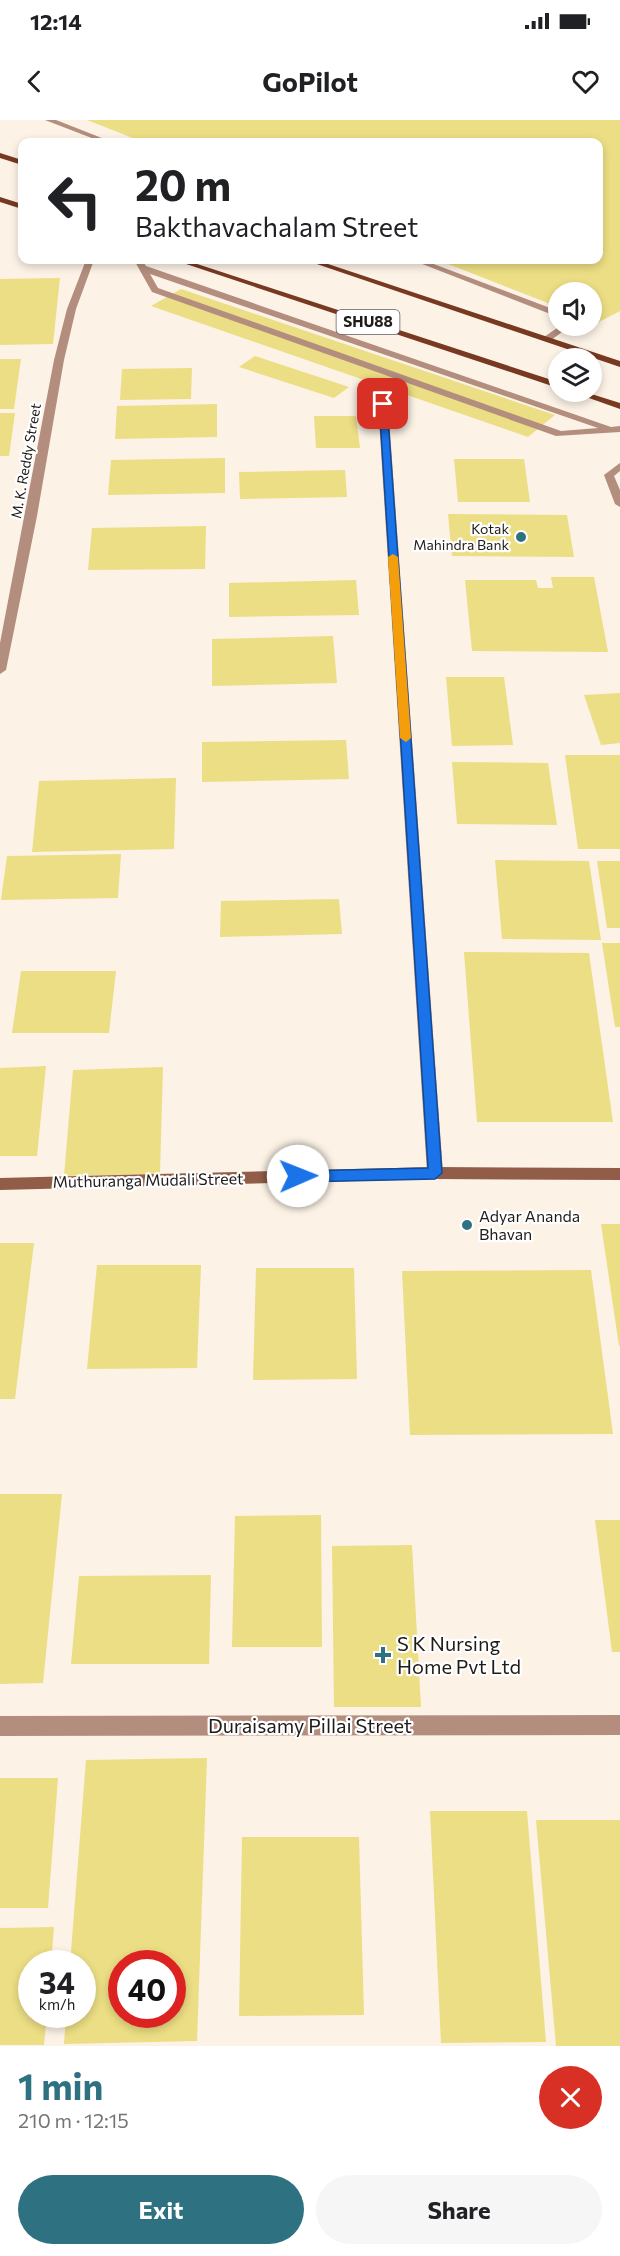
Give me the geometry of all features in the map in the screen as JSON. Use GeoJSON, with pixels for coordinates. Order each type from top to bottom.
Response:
{"type":"FeatureCollection","features":[{"type":"Feature","properties":{"kind":"main road"},"geometry":{"type":"LineString","coordinates":[[0,155],[18,162]]}},
{"type":"Feature","properties":{"kind":"main road"},"geometry":{"type":"LineString","coordinates":[[0,199],[18,206]]}},
{"type":"Feature","properties":{"kind":"main road","name":"SHU88"},"geometry":{"type":"LineString","coordinates":[[190,264],[548,382]]}},
{"type":"Feature","properties":{"kind":"main road","name":"SHU88"},"geometry":{"type":"LineString","coordinates":[[321,264],[620,364]]}},
{"type":"Feature","properties":{"kind":"main road"},"geometry":{"type":"LineString","coordinates":[[602,400],[620,406]]}},
{"type":"Feature","properties":{"kind":"street"},"geometry":{"type":"LineString","coordinates":[[49,120],[97,138]]}},
{"type":"Feature","properties":{"kind":"street","name":"M. K. Reddy Street"},"geometry":{"type":"LineString","coordinates":[[0,670],[26,551],[57,370],[76,291],[88,264]]}},
{"type":"Feature","properties":{"kind":"street"},"geometry":{"type":"LineString","coordinates":[[140,264],[155,290],[560,434],[616,429]]}},
{"type":"Feature","properties":{"kind":"street"},"geometry":{"type":"LineString","coordinates":[[140,264],[616,429]]}},
{"type":"Feature","properties":{"kind":"street"},"geometry":{"type":"LineString","coordinates":[[427,264],[548,310]]}},
{"type":"Feature","properties":{"kind":"street"},"geometry":{"type":"LineString","coordinates":[[547,339],[551,336]]}},
{"type":"Feature","properties":{"kind":"street"},"geometry":{"type":"LineString","coordinates":[[383,404],[435,1173]]}},
{"type":"Feature","properties":{"kind":"street"},"geometry":{"type":"LineString","coordinates":[[620,466],[609,475],[620,504]]}},
{"type":"Feature","properties":{"kind":"street","name":"Muthuranga Mudali Street"},"geometry":{"type":"LineString","coordinates":[[0,1184],[435,1173],[620,1174]]}},
{"type":"Feature","properties":{"kind":"street","name":"Duraisamy Pillai Street"},"geometry":{"type":"LineString","coordinates":[[0,1726],[620,1725]]}},
{"type":"Feature","properties":{"kind":"building"},"geometry":{"type":"Polygon","coordinates":[[[87,120],[620,120],[620,311],[602,320],[602,282],[548,282],[548,303],[448,264],[603,264],[603,138],[133,138],[87,120]]]}},
{"type":"Feature","properties":{"kind":"building"},"geometry":{"type":"Polygon","coordinates":[[[60,278],[53,344],[0,345],[0,279],[60,278]]]}},
{"type":"Feature","properties":{"kind":"building"},"geometry":{"type":"Polygon","coordinates":[[[181,289],[555,415],[528,437],[151,306],[181,289]]]}},
{"type":"Feature","properties":{"kind":"building"},"geometry":{"type":"Polygon","coordinates":[[[255,356],[349,387],[334,398],[239,367],[255,356]]]}},
{"type":"Feature","properties":{"kind":"building"},"geometry":{"type":"Polygon","coordinates":[[[0,359],[21,359],[14,409],[0,409],[0,359]]]}},
{"type":"Feature","properties":{"kind":"building"},"geometry":{"type":"Polygon","coordinates":[[[192,368],[191,399],[120,400],[122,369],[192,368]]]}},
{"type":"Feature","properties":{"kind":"building"},"geometry":{"type":"Polygon","coordinates":[[[217,404],[217,437],[115,439],[117,406],[217,404]]]}},
{"type":"Feature","properties":{"kind":"building"},"geometry":{"type":"Polygon","coordinates":[[[0,413],[15,413],[9,456],[0,456],[0,413]]]}},
{"type":"Feature","properties":{"kind":"building"},"geometry":{"type":"Polygon","coordinates":[[[314,416],[356,416],[360,448],[316,448],[314,416]]]}},
{"type":"Feature","properties":{"kind":"building"},"geometry":{"type":"Polygon","coordinates":[[[225,458],[225,493],[108,495],[111,460],[225,458]]]}},
{"type":"Feature","properties":{"kind":"building"},"geometry":{"type":"Polygon","coordinates":[[[454,459],[524,459],[530,502],[458,502],[454,459]]]}},
{"type":"Feature","properties":{"kind":"building"},"geometry":{"type":"Polygon","coordinates":[[[345,470],[347,497],[240,499],[239,472],[345,470]]]}},
{"type":"Feature","properties":{"kind":"building"},"geometry":{"type":"Polygon","coordinates":[[[448,514],[567,515],[574,557],[452,556],[448,514]]]}},
{"type":"Feature","properties":{"kind":"building"},"geometry":{"type":"Polygon","coordinates":[[[206,526],[205,569],[88,570],[92,528],[206,526]]]}},
{"type":"Feature","properties":{"kind":"building"},"geometry":{"type":"Polygon","coordinates":[[[551,577],[594,577],[608,652],[472,651],[465,580],[536,580],[538,588],[553,588],[551,577]]]}},
{"type":"Feature","properties":{"kind":"building"},"geometry":{"type":"Polygon","coordinates":[[[356,580],[359,615],[229,617],[229,583],[356,580]]]}},
{"type":"Feature","properties":{"kind":"building"},"geometry":{"type":"Polygon","coordinates":[[[333,636],[337,683],[212,686],[212,639],[333,636]]]}},
{"type":"Feature","properties":{"kind":"building"},"geometry":{"type":"Polygon","coordinates":[[[446,677],[504,677],[513,745],[452,746],[446,677]]]}},
{"type":"Feature","properties":{"kind":"building"},"geometry":{"type":"Polygon","coordinates":[[[620,693],[620,743],[601,745],[584,695],[620,693]]]}},
{"type":"Feature","properties":{"kind":"building"},"geometry":{"type":"Polygon","coordinates":[[[346,740],[349,779],[202,782],[202,742],[346,740]]]}},
{"type":"Feature","properties":{"kind":"building"},"geometry":{"type":"Polygon","coordinates":[[[565,755],[620,755],[620,849],[578,849],[565,755]]]}},
{"type":"Feature","properties":{"kind":"building"},"geometry":{"type":"Polygon","coordinates":[[[452,762],[548,763],[557,825],[457,824],[452,762]]]}},
{"type":"Feature","properties":{"kind":"building"},"geometry":{"type":"Polygon","coordinates":[[[176,778],[174,849],[32,852],[39,781],[176,778]]]}},
{"type":"Feature","properties":{"kind":"building"},"geometry":{"type":"Polygon","coordinates":[[[121,854],[118,898],[1,900],[7,856],[121,854]]]}},
{"type":"Feature","properties":{"kind":"building"},"geometry":{"type":"Polygon","coordinates":[[[495,860],[589,861],[601,940],[502,939],[495,860]]]}},
{"type":"Feature","properties":{"kind":"building"},"geometry":{"type":"Polygon","coordinates":[[[597,861],[620,861],[620,928],[607,928],[597,861]]]}},
{"type":"Feature","properties":{"kind":"building"},"geometry":{"type":"Polygon","coordinates":[[[339,899],[342,934],[220,937],[221,901],[339,899]]]}},
{"type":"Feature","properties":{"kind":"building"},"geometry":{"type":"Polygon","coordinates":[[[602,943],[620,943],[620,1027],[615,1027],[602,943]]]}},
{"type":"Feature","properties":{"kind":"building"},"geometry":{"type":"Polygon","coordinates":[[[464,952],[589,953],[613,1122],[477,1122],[464,952]]]}},
{"type":"Feature","properties":{"kind":"building"},"geometry":{"type":"Polygon","coordinates":[[[21,971],[116,971],[109,1033],[12,1033],[21,971]]]}},
{"type":"Feature","properties":{"kind":"building"},"geometry":{"type":"Polygon","coordinates":[[[46,1066],[37,1156],[0,1156],[0,1068],[46,1066]]]}},
{"type":"Feature","properties":{"kind":"building"},"geometry":{"type":"Polygon","coordinates":[[[163,1067],[160,1174],[64,1176],[73,1070],[163,1067]]]}},
{"type":"Feature","properties":{"kind":"building"},"geometry":{"type":"Polygon","coordinates":[[[601,1224],[620,1224],[620,1346],[619,1346],[601,1224]]]}},
{"type":"Feature","properties":{"kind":"building"},"geometry":{"type":"Polygon","coordinates":[[[0,1243],[34,1243],[15,1399],[0,1399],[0,1243]]]}},
{"type":"Feature","properties":{"kind":"building"},"geometry":{"type":"Polygon","coordinates":[[[97,1265],[201,1265],[197,1368],[87,1369],[97,1265]]]}},
{"type":"Feature","properties":{"kind":"building"},"geometry":{"type":"Polygon","coordinates":[[[256,1268],[354,1268],[357,1379],[253,1380],[256,1268]]]}},
{"type":"Feature","properties":{"kind":"building"},"geometry":{"type":"Polygon","coordinates":[[[591,1270],[613,1434],[410,1435],[402,1271],[591,1270]]]}},
{"type":"Feature","properties":{"kind":"building"},"geometry":{"type":"Polygon","coordinates":[[[0,1494],[62,1494],[43,1683],[0,1684],[0,1494]]]}},
{"type":"Feature","properties":{"kind":"building"},"geometry":{"type":"Polygon","coordinates":[[[321,1515],[322,1647],[232,1647],[235,1516],[321,1515]]]}},
{"type":"Feature","properties":{"kind":"building"},"geometry":{"type":"Polygon","coordinates":[[[595,1520],[620,1520],[620,1652],[612,1652],[595,1520]]]}},
{"type":"Feature","properties":{"kind":"building"},"geometry":{"type":"Polygon","coordinates":[[[412,1545],[421,1707],[334,1707],[332,1546],[412,1545]]]}},
{"type":"Feature","properties":{"kind":"building"},"geometry":{"type":"Polygon","coordinates":[[[211,1575],[209,1664],[71,1664],[79,1576],[211,1575]]]}},
{"type":"Feature","properties":{"kind":"building"},"geometry":{"type":"Polygon","coordinates":[[[207,1758],[197,2041],[64,2044],[65,2028],[96,2028],[96,1950],[71,1950],[86,1760],[207,1758]]]}},
{"type":"Feature","properties":{"kind":"building"},"geometry":{"type":"Polygon","coordinates":[[[0,1778],[58,1778],[48,1908],[0,1908],[0,1778]]]}},
{"type":"Feature","properties":{"kind":"building"},"geometry":{"type":"Polygon","coordinates":[[[430,1811],[527,1811],[546,2042],[441,2043],[430,1811]]]}},
{"type":"Feature","properties":{"kind":"building"},"geometry":{"type":"Polygon","coordinates":[[[536,1820],[620,1820],[620,2046],[556,2046],[536,1820]]]}},
{"type":"Feature","properties":{"kind":"building"},"geometry":{"type":"Polygon","coordinates":[[[242,1837],[359,1837],[364,2015],[239,2016],[242,1837]]]}},
{"type":"Feature","properties":{"kind":"building"},"geometry":{"type":"Polygon","coordinates":[[[54,1927],[52,1950],[18,1950],[18,2028],[46,2028],[44,2045],[0,2045],[0,1928],[54,1927]]]}},
{"type":"Feature","properties":{"kind":"slow traffic"},"geometry":{"type":"LineString","coordinates":[[393,557],[406,738]]}},
{"type":"Feature","properties":{"kind":"place","name":"Kotak Mahindra Bank"},"geometry":{"type":"Point","coordinates":[521,537]}},
{"type":"Feature","properties":{"kind":"place","name":"Adyar Ananda Bhavan"},"geometry":{"type":"Point","coordinates":[467,1225]}},
{"type":"Feature","properties":{"kind":"place","name":"S K Nursing Home Pvt Ltd"},"geometry":{"type":"Point","coordinates":[383,1655]}},
{"type":"Feature","properties":{"kind":"route"},"geometry":{"type":"LineString","coordinates":[[298,1176],[435,1173],[383,404]]}}]}
